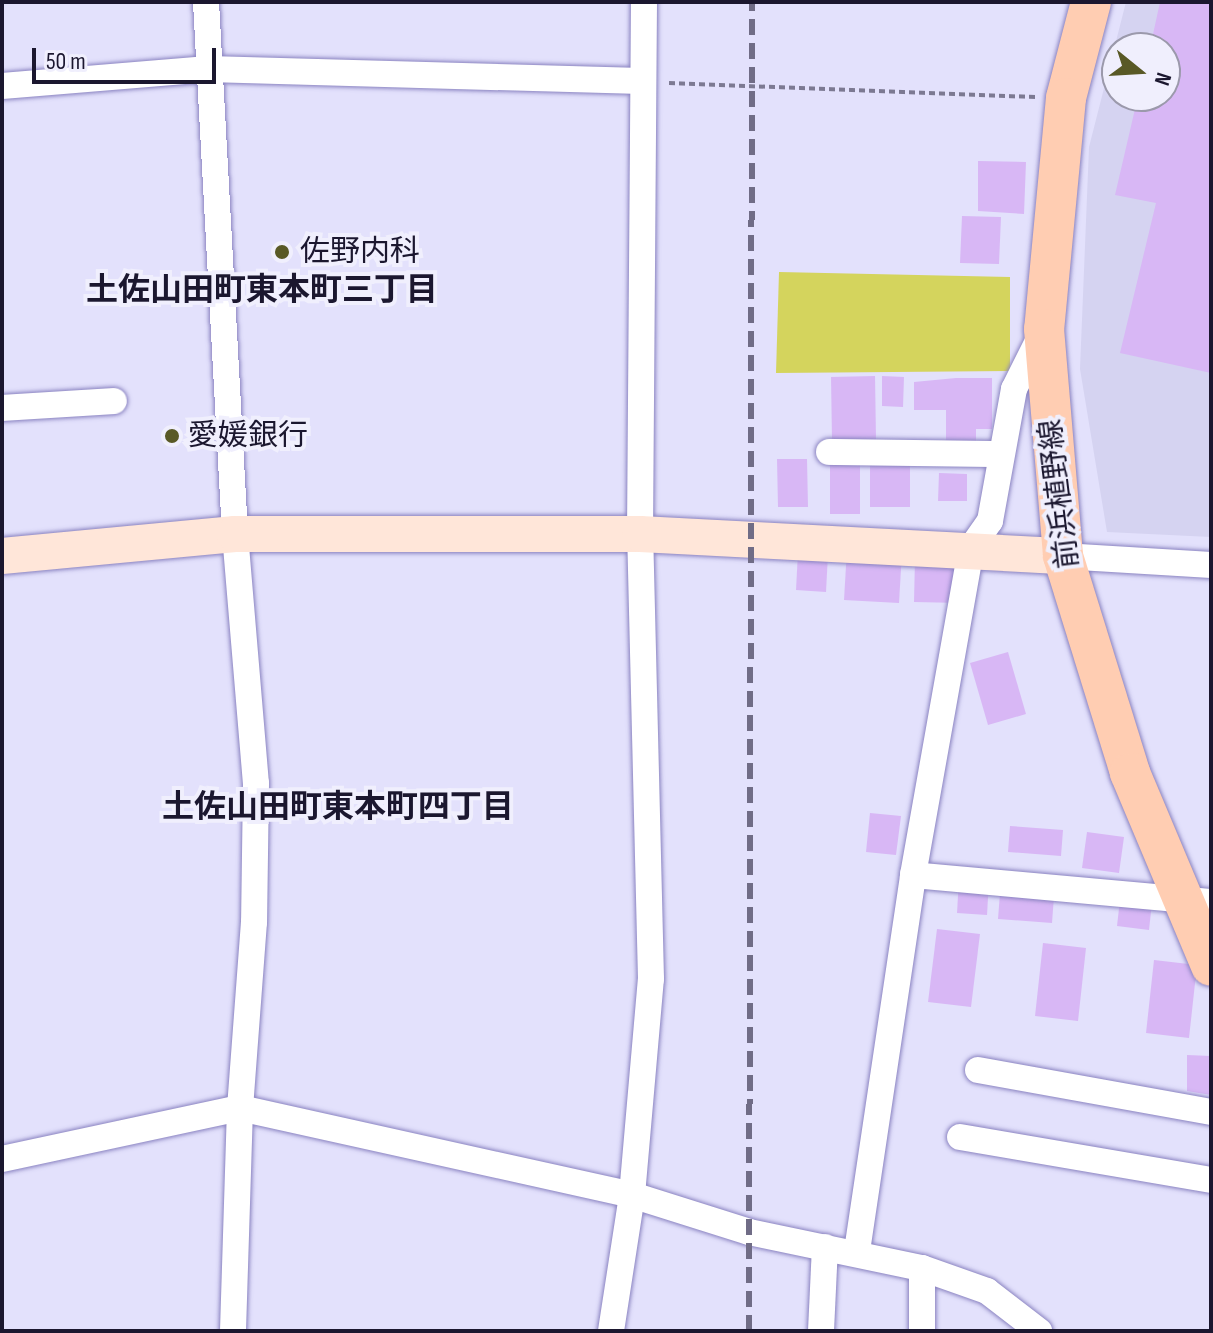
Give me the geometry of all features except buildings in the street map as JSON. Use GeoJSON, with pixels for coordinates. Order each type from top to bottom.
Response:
{"type":"FeatureCollection","features":[{"type":"Feature","properties":{"kind":"main road","name":"前浜植野線"},"geometry":{"type":"LineString","coordinates":[[1091,2],[1066,98],[1044,329],[1063,556],[1130,773],[1196,901],[1211,966]]}},
{"type":"Feature","properties":{"kind":"street"},"geometry":{"type":"LineString","coordinates":[[206,2],[235,534],[256,783],[254,922],[240,1108],[233,1331]]}},
{"type":"Feature","properties":{"kind":"street"},"geometry":{"type":"LineString","coordinates":[[611,1331],[632,1195],[651,979],[640,534],[644,2]]}},
{"type":"Feature","properties":{"kind":"street"},"geometry":{"type":"LineString","coordinates":[[2,86],[208,69],[642,81]]}},
{"type":"Feature","properties":{"kind":"street"},"geometry":{"type":"LineString","coordinates":[[857,1251],[913,875],[971,548],[990,521],[999,454],[1014,389],[1044,329]]}},
{"type":"Feature","properties":{"kind":"street"},"geometry":{"type":"LineString","coordinates":[[2,408],[114,401]]}},
{"type":"Feature","properties":{"kind":"street"},"geometry":{"type":"LineString","coordinates":[[829,452],[999,454]]}},
{"type":"Feature","properties":{"kind":"street"},"geometry":{"type":"LineString","coordinates":[[2,556],[235,534],[640,534],[971,548],[1211,565]]}},
{"type":"Feature","properties":{"kind":"street"},"geometry":{"type":"LineString","coordinates":[[913,875],[1196,901]]}},
{"type":"Feature","properties":{"kind":"street"},"geometry":{"type":"LineString","coordinates":[[978,1070],[1211,1112]]}},
{"type":"Feature","properties":{"kind":"street"},"geometry":{"type":"LineString","coordinates":[[2,1159],[240,1108],[632,1195],[749,1232],[857,1251],[922,1268],[987,1291],[1039,1331]]}},
{"type":"Feature","properties":{"kind":"street"},"geometry":{"type":"LineString","coordinates":[[960,1137],[1211,1180]]}},
{"type":"Feature","properties":{"kind":"street"},"geometry":{"type":"LineString","coordinates":[[821,1331],[825,1247]]}},
{"type":"Feature","properties":{"kind":"street"},"geometry":{"type":"LineString","coordinates":[[922,1268],[922,1331]]}},
{"type":"Feature","properties":{"kind":"path"},"geometry":{"type":"LineString","coordinates":[[642,81],[1066,98]]}},
{"type":"Feature","properties":{"kind":"shaded area"},"geometry":{"type":"Polygon","coordinates":[[[1126,2],[1211,2],[1211,537],[1107,532],[1080,369],[1089,147],[1101,100],[1101,112],[1181,112],[1181,32],[1118,32],[1126,2]]]}},
{"type":"Feature","properties":{"kind":"shaded area"},"geometry":{"type":"Polygon","coordinates":[[[779,272],[1010,277],[1010,371],[776,373],[779,272]]]}},
{"type":"Feature","properties":{"kind":"railway"},"geometry":{"type":"LineString","coordinates":[[749,1331],[752,2]]}},
{"type":"Feature","properties":{"kind":"place","name":"佐野内科"},"geometry":{"type":"Point","coordinates":[282,252]}},
{"type":"Feature","properties":{"kind":"place","name":"愛媛銀行"},"geometry":{"type":"Point","coordinates":[172,436]}},
{"type":"Feature","properties":{"kind":"district","name":"土佐山田町東本町三丁目"},"geometry":{"type":"Point","coordinates":[262,291]}},
{"type":"Feature","properties":{"kind":"district","name":"土佐山田町東本町四丁目"},"geometry":{"type":"Point","coordinates":[338,808]}}]}
